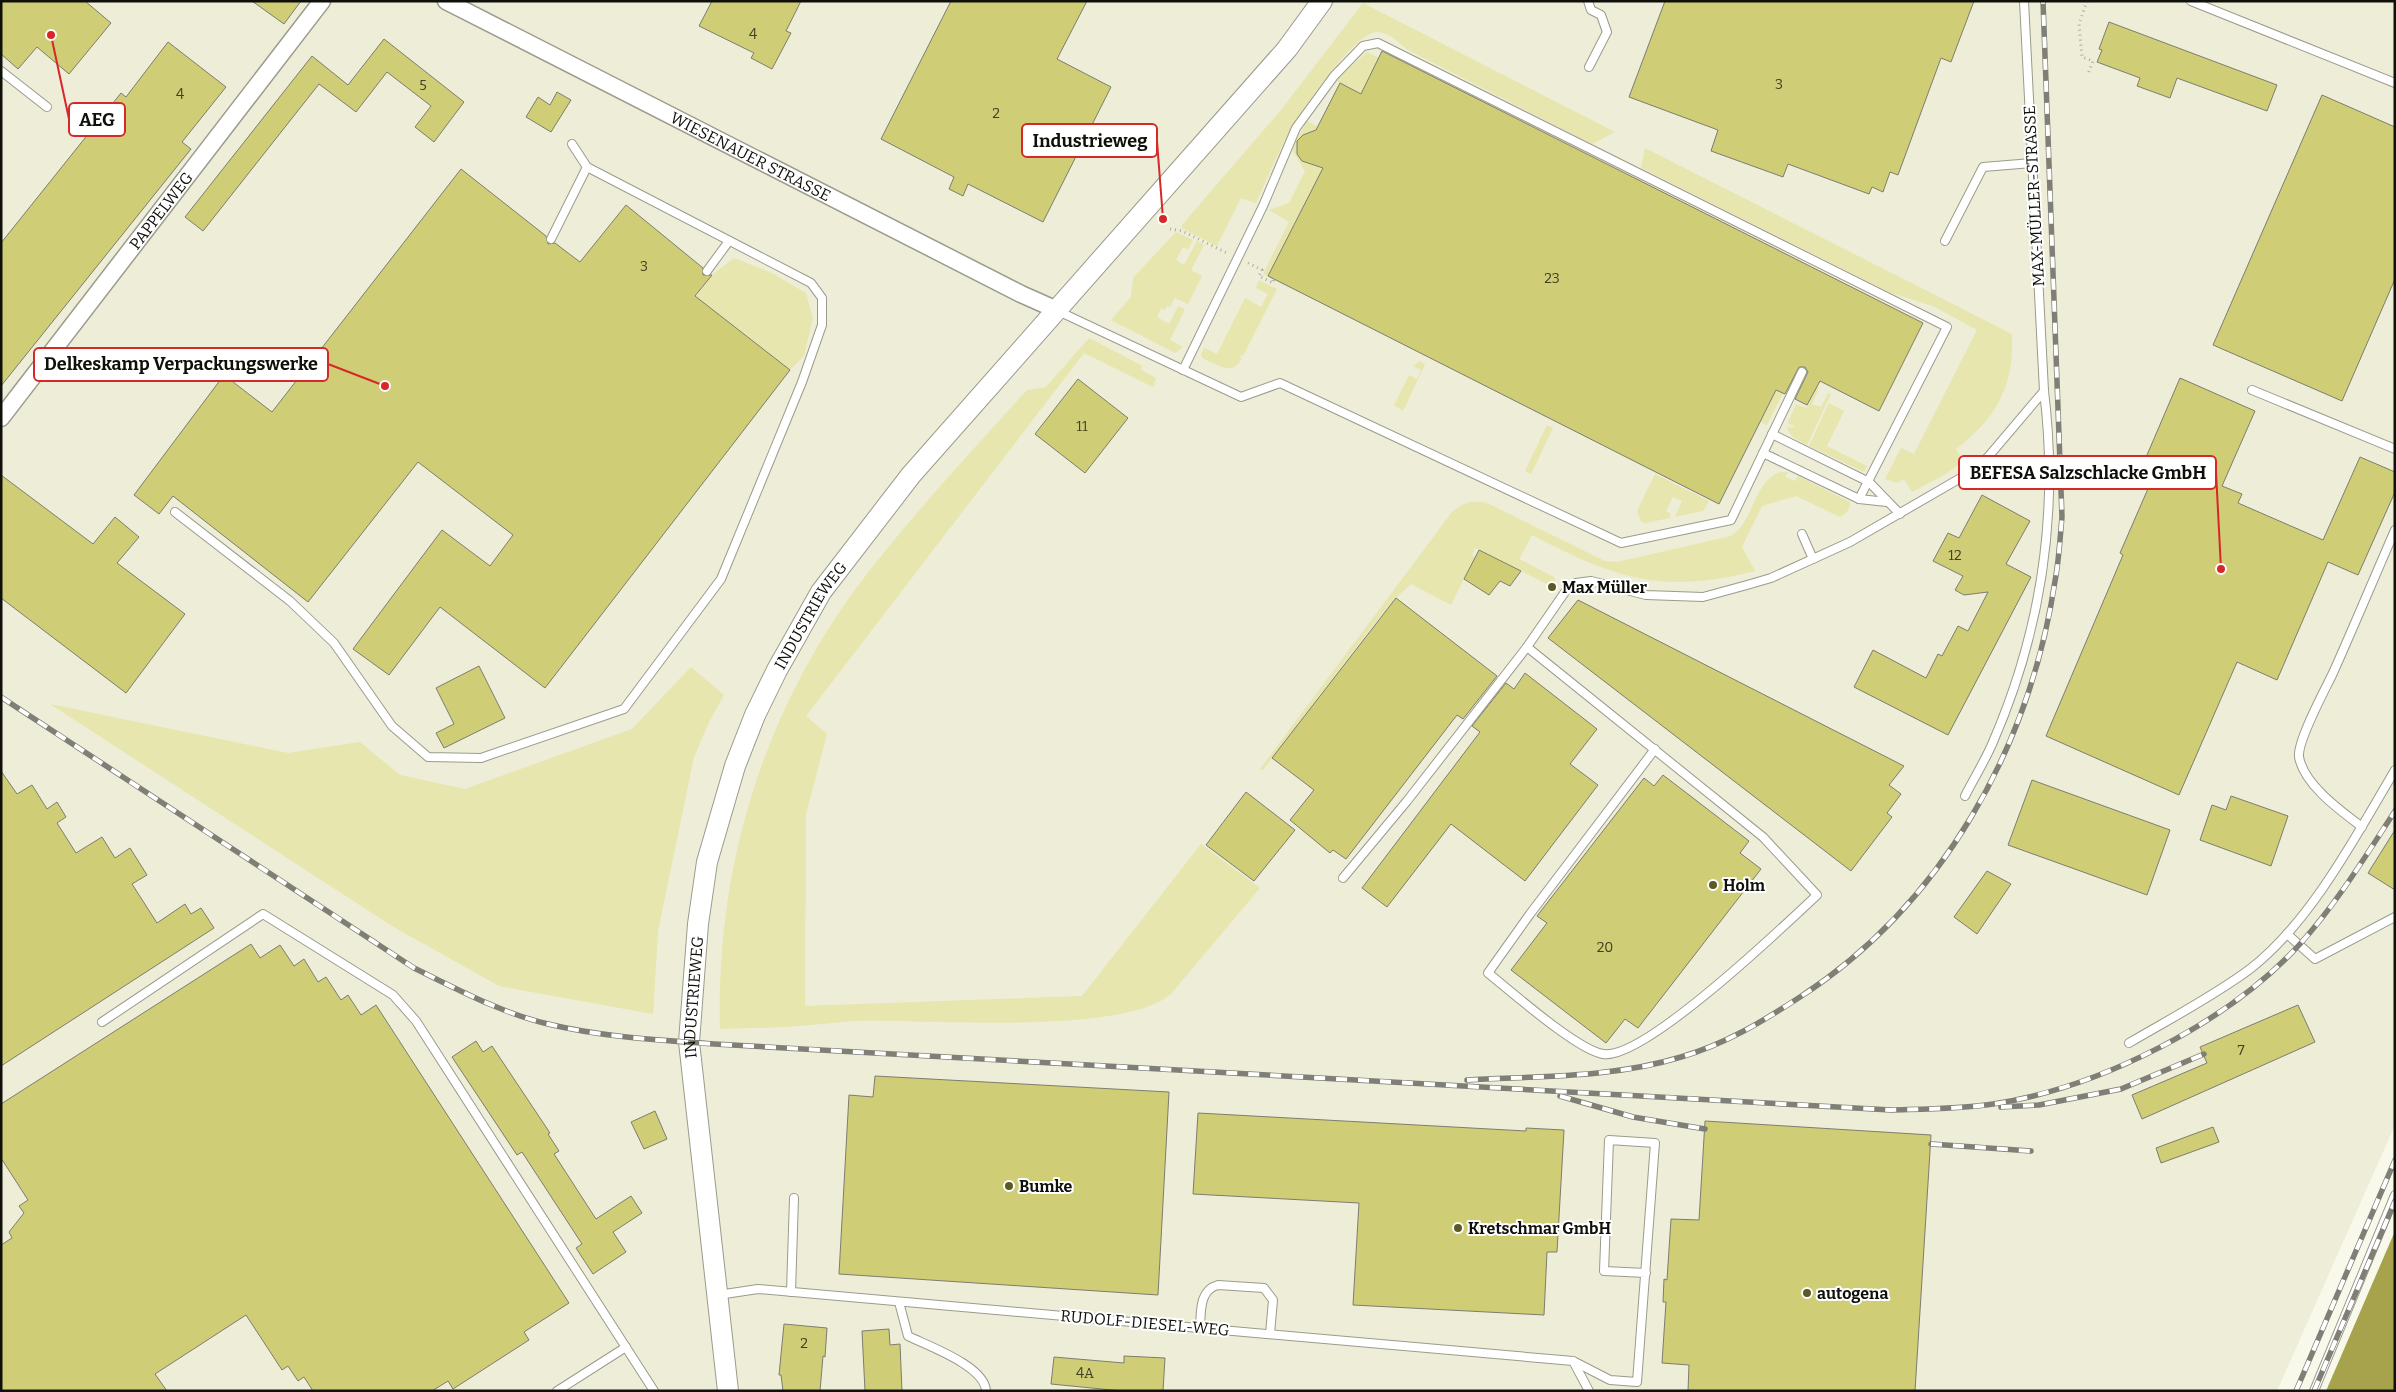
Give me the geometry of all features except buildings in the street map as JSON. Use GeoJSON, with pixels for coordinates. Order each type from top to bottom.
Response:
{"type":"FeatureCollection","features":[{"type":"Feature","properties":{"kind":"street","name":"PAPPELWEG"},"geometry":{"type":"LineString","coordinates":[[1,418],[322,1]]}},
{"type":"Feature","properties":{"kind":"street","name":"WIESENAUER STRASSE"},"geometry":{"type":"LineString","coordinates":[[446,1],[1020,294],[1057,310]]}},
{"type":"Feature","properties":{"kind":"street","name":"INDUSTRIEWEG"},"geometry":{"type":"LineString","coordinates":[[728,1391],[689,1042],[698,924],[707,862],[735,766],[755,715],[777,670],[821,592],[911,475],[1287,49],[1322,1]]}},
{"type":"Feature","properties":{"kind":"lane"},"geometry":{"type":"LineString","coordinates":[[1588,1],[1591,10],[1601,15],[1607,32],[1589,67]]}},
{"type":"Feature","properties":{"kind":"lane","name":"MAX-MÜLLER-STRASSE"},"geometry":{"type":"LineString","coordinates":[[1965,796],[1992,744],[2009,703],[2036,612],[2050,517],[2048,429],[2044,391],[2024,1]]}},
{"type":"Feature","properties":{"kind":"lane"},"geometry":{"type":"LineString","coordinates":[[2191,1],[2395,83]]}},
{"type":"Feature","properties":{"kind":"lane"},"geometry":{"type":"LineString","coordinates":[[1183,370],[1263,206],[1296,128],[1334,76],[1357,52],[1363,46],[1378,43],[1947,327],[1859,499]]}},
{"type":"Feature","properties":{"kind":"lane"},"geometry":{"type":"LineString","coordinates":[[1,71],[47,107]]}},
{"type":"Feature","properties":{"kind":"lane"},"geometry":{"type":"LineString","coordinates":[[175,512],[290,601],[334,643],[392,726],[428,757],[480,758],[624,709],[721,579],[802,382],[822,325],[822,298],[811,283],[587,167],[572,144]]}},
{"type":"Feature","properties":{"kind":"lane"},"geometry":{"type":"LineString","coordinates":[[1945,241],[1983,167],[2032,162]]}},
{"type":"Feature","properties":{"kind":"lane"},"geometry":{"type":"LineString","coordinates":[[551,239],[587,167]]}},
{"type":"Feature","properties":{"kind":"lane"},"geometry":{"type":"LineString","coordinates":[[707,271],[729,241]]}},
{"type":"Feature","properties":{"kind":"lane"},"geometry":{"type":"LineString","coordinates":[[1057,310],[1241,397],[1280,383],[1621,543],[1731,520],[1802,372]]}},
{"type":"Feature","properties":{"kind":"lane"},"geometry":{"type":"LineString","coordinates":[[2252,390],[2395,449]]}},
{"type":"Feature","properties":{"kind":"lane"},"geometry":{"type":"LineString","coordinates":[[1342,878],[1407,801],[1527,647],[1565,592],[1576,583],[1591,581],[1646,595],[1703,597],[1771,578],[1850,542],[1971,472],[1988,457],[2044,391]]}},
{"type":"Feature","properties":{"kind":"lane"},"geometry":{"type":"LineString","coordinates":[[1772,434],[1869,482],[1900,514]]}},
{"type":"Feature","properties":{"kind":"lane"},"geometry":{"type":"LineString","coordinates":[[1763,453],[1859,499],[1887,502]]}},
{"type":"Feature","properties":{"kind":"lane"},"geometry":{"type":"LineString","coordinates":[[2362,827],[2334,806],[2310,780],[2299,756],[2306,727],[2333,672],[2395,530]]}},
{"type":"Feature","properties":{"kind":"lane"},"geometry":{"type":"LineString","coordinates":[[1802,534],[1812,559]]}},
{"type":"Feature","properties":{"kind":"lane"},"geometry":{"type":"LineString","coordinates":[[1527,647],[1655,750],[1763,837],[1817,895],[1752,956],[1652,1036],[1628,1048],[1604,1055],[1583,1047],[1488,973],[1530,914],[1655,750]]}},
{"type":"Feature","properties":{"kind":"lane"},"geometry":{"type":"LineString","coordinates":[[2129,1043],[2250,969],[2287,934],[2342,860],[2395,770]]}},
{"type":"Feature","properties":{"kind":"lane"},"geometry":{"type":"LineString","coordinates":[[102,1022],[263,914],[393,995],[416,1022],[654,1391]]}},
{"type":"Feature","properties":{"kind":"lane"},"geometry":{"type":"LineString","coordinates":[[2287,934],[2315,959],[2395,917]]}},
{"type":"Feature","properties":{"kind":"lane"},"geometry":{"type":"LineString","coordinates":[[1573,1361],[1610,1380],[1638,1382],[1646,1273],[1655,1143],[1610,1140],[1604,1271],[1646,1273]]}},
{"type":"Feature","properties":{"kind":"lane"},"geometry":{"type":"LineString","coordinates":[[2314,1391],[2395,1195]]}},
{"type":"Feature","properties":{"kind":"lane"},"geometry":{"type":"LineString","coordinates":[[791,1292],[794,1198]]}},
{"type":"Feature","properties":{"kind":"lane"},"geometry":{"type":"LineString","coordinates":[[1200,1328],[1202,1301],[1205,1292],[1211,1287],[1218,1285],[1264,1288],[1273,1300],[1270,1334]]}},
{"type":"Feature","properties":{"kind":"lane","name":"RUDOLF-DIESEL-WEG"},"geometry":{"type":"LineString","coordinates":[[718,1295],[758,1289],[1573,1361]]}},
{"type":"Feature","properties":{"kind":"lane"},"geometry":{"type":"LineString","coordinates":[[899,1302],[908,1336],[975,1370],[986,1385],[986,1391]]}},
{"type":"Feature","properties":{"kind":"lane"},"geometry":{"type":"LineString","coordinates":[[557,1391],[626,1347]]}},
{"type":"Feature","properties":{"kind":"lane"},"geometry":{"type":"LineString","coordinates":[[1573,1361],[1588,1391]]}},
{"type":"Feature","properties":{"kind":"path"},"geometry":{"type":"LineString","coordinates":[[2087,1],[2078,24],[2082,57],[2093,61],[2088,74]]}},
{"type":"Feature","properties":{"kind":"shaded area"},"geometry":{"type":"Polygon","coordinates":[[[1,1],[2395,1],[2395,1125],[2277,1391],[1,1391],[1,1]]]}},
{"type":"Feature","properties":{"kind":"shaded area"},"geometry":{"type":"Polygon","coordinates":[[[2395,1231],[2395,1391],[2326,1391],[2395,1231]]]}},
{"type":"Feature","properties":{"kind":"green space"},"geometry":{"type":"Polygon","coordinates":[[[1363,3],[1615,132],[1592,144],[1408,50],[1389,35],[1376,32],[1356,44],[1319,87],[1289,134],[1256,203],[1241,198],[1217,246],[1183,229],[1181,226],[1281,110],[1363,3]]]}},
{"type":"Feature","properties":{"kind":"green space"},"geometry":{"type":"Polygon","coordinates":[[[1367,52],[1379,58],[1361,94],[1336,81],[1345,71],[1367,52]]]}},
{"type":"Feature","properties":{"kind":"green space"},"geometry":{"type":"Polygon","coordinates":[[[1307,121],[1318,127],[1316,132],[1306,133],[1297,141],[1297,154],[1306,163],[1314,164],[1339,137],[1268,276],[1263,274],[1289,222],[1269,210],[1289,203],[1305,171],[1293,151],[1293,147],[1307,121]]]}},
{"type":"Feature","properties":{"kind":"green space"},"geometry":{"type":"Polygon","coordinates":[[[1645,148],[2012,334],[2010,370],[2006,385],[1992,413],[1956,449],[1964,461],[1944,475],[1912,492],[1904,479],[1898,483],[1885,479],[1901,448],[1914,454],[1977,330],[1933,306],[1891,293],[1641,168],[1645,148]]]}},
{"type":"Feature","properties":{"kind":"green space"},"geometry":{"type":"Polygon","coordinates":[[[1176,232],[1193,240],[1188,250],[1183,247],[1176,260],[1184,265],[1197,241],[1204,245],[1191,270],[1202,276],[1188,304],[1175,298],[1170,307],[1167,306],[1165,310],[1161,308],[1157,317],[1169,324],[1178,306],[1185,309],[1170,340],[1183,347],[1175,353],[1111,320],[1131,297],[1133,278],[1176,232]]]}},
{"type":"Feature","properties":{"kind":"green space"},"geometry":{"type":"Polygon","coordinates":[[[734,258],[772,273],[806,293],[813,318],[804,356],[790,370],[696,297],[712,275],[734,258]]]}},
{"type":"Feature","properties":{"kind":"green space"},"geometry":{"type":"Polygon","coordinates":[[[1259,280],[1277,289],[1243,356],[1240,355],[1239,357],[1242,358],[1238,364],[1229,368],[1218,366],[1202,358],[1201,354],[1204,348],[1217,354],[1245,298],[1261,307],[1268,294],[1256,288],[1259,280]]]}},
{"type":"Feature","properties":{"kind":"green space"},"geometry":{"type":"Polygon","coordinates":[[[1089,338],[1143,366],[1141,370],[1156,378],[1153,387],[1084,353],[806,716],[827,734],[806,814],[805,1006],[1082,996],[1201,844],[1260,888],[1171,994],[1146,1007],[1110,1016],[1067,1020],[971,1023],[853,1021],[788,1027],[720,1029],[721,969],[726,911],[737,853],[751,796],[771,741],[795,688],[824,636],[857,587],[897,536],[1027,390],[1046,387],[1089,338]]]}},
{"type":"Feature","properties":{"kind":"green space"},"geometry":{"type":"Polygon","coordinates":[[[1420,361],[1425,364],[1403,411],[1394,405],[1409,375],[1417,379],[1421,370],[1413,366],[1420,361]]]}},
{"type":"Feature","properties":{"kind":"green space"},"geometry":{"type":"Polygon","coordinates":[[[1789,366],[1795,369],[1767,425],[1760,422],[1789,366]]]}},
{"type":"Feature","properties":{"kind":"green space"},"geometry":{"type":"Polygon","coordinates":[[[1807,382],[1819,388],[1812,404],[1821,407],[1828,393],[1831,394],[1807,445],[1792,436],[1787,426],[1792,428],[1794,426],[1788,423],[1796,404],[1806,408],[1813,395],[1807,382]]]}},
{"type":"Feature","properties":{"kind":"green space"},"geometry":{"type":"Polygon","coordinates":[[[1829,403],[1844,411],[1827,446],[1867,466],[1864,472],[1809,446],[1829,403]]]}},
{"type":"Feature","properties":{"kind":"green space"},"geometry":{"type":"Polygon","coordinates":[[[1547,425],[1553,428],[1531,474],[1525,471],[1547,425]]]}},
{"type":"Feature","properties":{"kind":"green space"},"geometry":{"type":"Polygon","coordinates":[[[1781,472],[1788,472],[1785,477],[1795,481],[1798,476],[1850,502],[1849,507],[1846,513],[1840,517],[1796,496],[1762,506],[1742,547],[1755,571],[1692,582],[1639,578],[1614,572],[1588,562],[1532,535],[1519,559],[1554,577],[1557,586],[1555,588],[1475,548],[1472,555],[1475,557],[1451,605],[1411,584],[1396,598],[1370,629],[1263,770],[1260,769],[1452,512],[1461,506],[1470,502],[1489,504],[1605,561],[1617,562],[1731,536],[1745,521],[1765,484],[1781,472]]]}},
{"type":"Feature","properties":{"kind":"green space"},"geometry":{"type":"Polygon","coordinates":[[[1655,474],[1709,501],[1703,511],[1675,517],[1682,501],[1673,497],[1666,511],[1671,514],[1670,518],[1645,523],[1641,521],[1637,511],[1655,474]]]}},
{"type":"Feature","properties":{"kind":"green space"},"geometry":{"type":"Polygon","coordinates":[[[691,667],[724,695],[709,722],[694,757],[658,931],[653,1014],[499,986],[392,926],[50,704],[288,753],[360,742],[400,775],[465,789],[632,729],[691,667]]]}},
{"type":"Feature","properties":{"kind":"railway"},"geometry":{"type":"LineString","coordinates":[[1467,1080],[1575,1075],[1655,1064],[1713,1046],[1743,1032],[1772,1015],[1851,960],[1896,917],[1936,869],[1971,817],[2001,761],[2025,703],[2043,643],[2056,573],[2062,517],[2043,1]]}},
{"type":"Feature","properties":{"kind":"railway"},"geometry":{"type":"LineString","coordinates":[[1,697],[414,968],[496,1007],[548,1024],[610,1035],[714,1044],[1891,1110],[1980,1106],[2034,1096],[2118,1067],[2159,1048],[2199,1025],[2237,1000],[2270,973],[2300,944],[2338,896],[2395,811]]}},
{"type":"Feature","properties":{"kind":"railway"},"geometry":{"type":"LineString","coordinates":[[2001,1107],[2039,1105],[2121,1089],[2204,1054]]}},
{"type":"Feature","properties":{"kind":"railway"},"geometry":{"type":"LineString","coordinates":[[1560,1096],[1633,1117],[1705,1129]]}},
{"type":"Feature","properties":{"kind":"railway"},"geometry":{"type":"LineString","coordinates":[[1931,1144],[2031,1151]]}},
{"type":"Feature","properties":{"kind":"railway"},"geometry":{"type":"LineString","coordinates":[[2296,1391],[2395,1160]]}},
{"type":"Feature","properties":{"kind":"railway"},"geometry":{"type":"LineString","coordinates":[[2314,1391],[2395,1201]]}},
{"type":"Feature","properties":{"kind":"place","name":"AEG"},"geometry":{"type":"Point","coordinates":[51,35]}},
{"type":"Feature","properties":{"kind":"place","name":"Industrieweg"},"geometry":{"type":"Point","coordinates":[1163,219]}},
{"type":"Feature","properties":{"kind":"place","name":"Delkeskamp Verpackungswerke"},"geometry":{"type":"Point","coordinates":[385,386]}},
{"type":"Feature","properties":{"kind":"place","name":"BEFESA Salzschlacke GmbH"},"geometry":{"type":"Point","coordinates":[2221,569]}},
{"type":"Feature","properties":{"kind":"place","name":"Max Müller"},"geometry":{"type":"Point","coordinates":[1552,587]}},
{"type":"Feature","properties":{"kind":"place","name":"Holm"},"geometry":{"type":"Point","coordinates":[1713,885]}},
{"type":"Feature","properties":{"kind":"place","name":"Bumke"},"geometry":{"type":"Point","coordinates":[1009,1186]}},
{"type":"Feature","properties":{"kind":"place","name":"Kretschmar GmbH"},"geometry":{"type":"Point","coordinates":[1458,1228]}},
{"type":"Feature","properties":{"kind":"place","name":"autogena"},"geometry":{"type":"Point","coordinates":[1807,1293]}}]}
